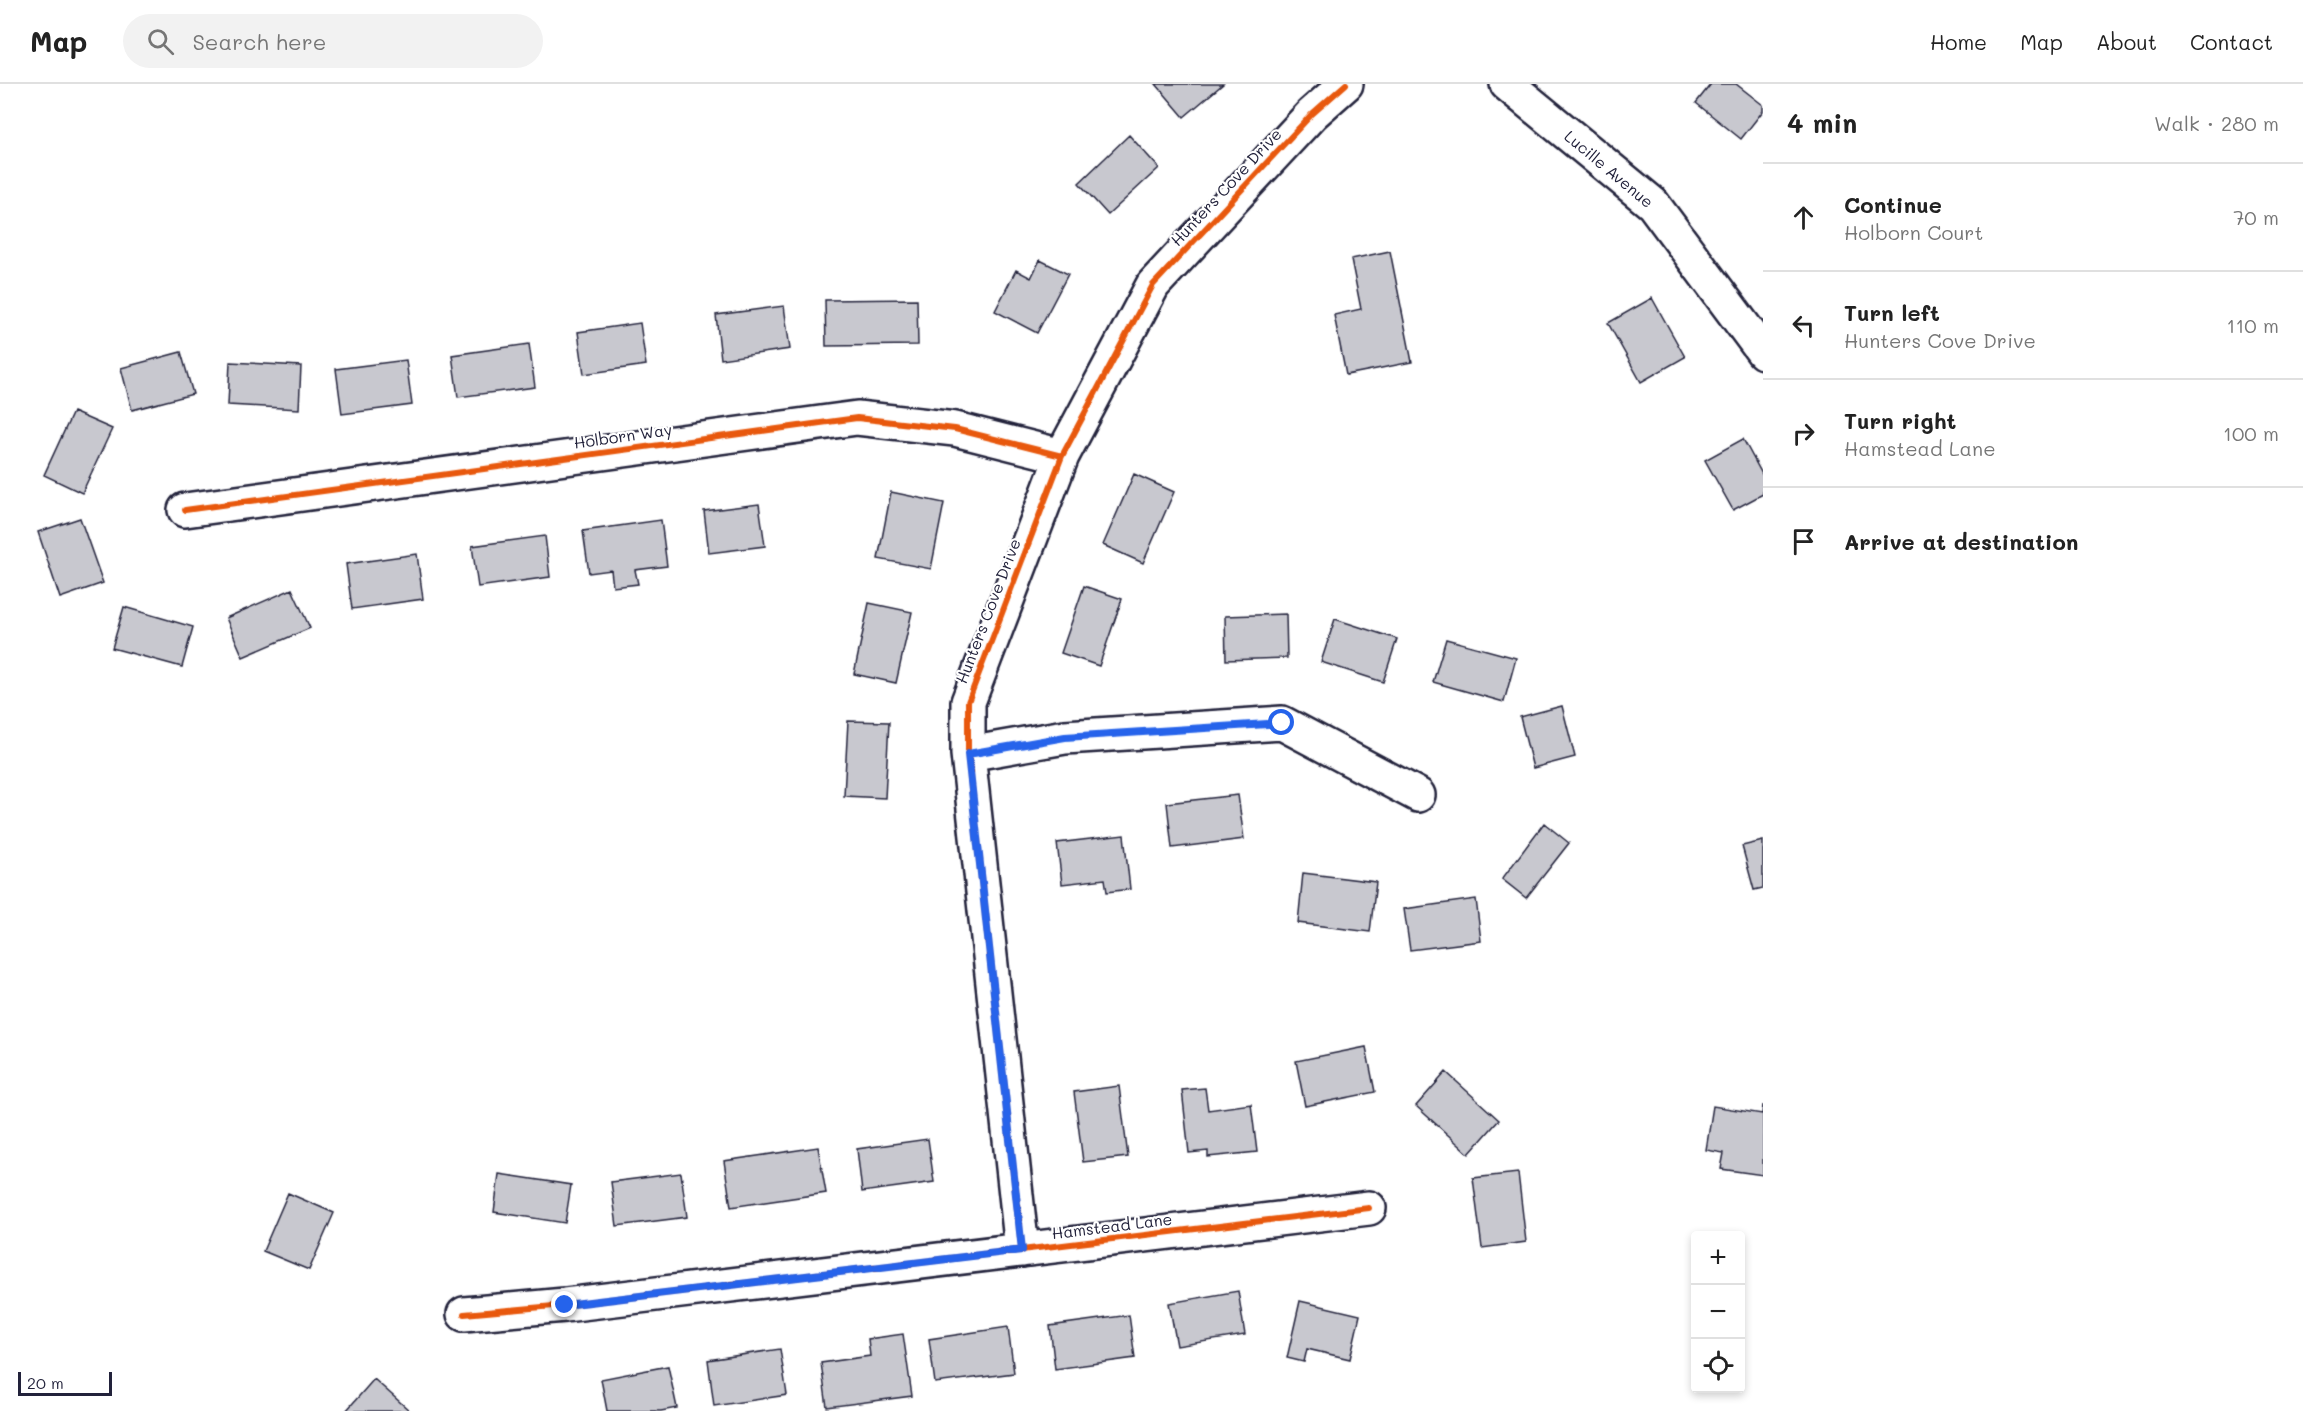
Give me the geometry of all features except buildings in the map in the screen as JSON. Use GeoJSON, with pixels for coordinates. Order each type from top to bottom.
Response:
{"type":"FeatureCollection","features":[{"type":"Feature","properties":{"kind":"street","name":"Hunters Cove Drive"},"geometry":{"type":"LineString","coordinates":[[1022,1250],[968,754],[968,702],[1062,456],[1153,285],[1312,114],[1346,84]]}},
{"type":"Feature","properties":{"kind":"street","name":"Lucille Avenue"},"geometry":{"type":"LineString","coordinates":[[1507,84],[1653,204],[1763,352]]}},
{"type":"Feature","properties":{"kind":"street","name":"Holborn Way"},"geometry":{"type":"LineString","coordinates":[[185,510],[857,418],[955,429],[1062,456]]}},
{"type":"Feature","properties":{"kind":"street"},"geometry":{"type":"LineString","coordinates":[[968,754],[1065,737],[1282,723],[1419,795]]}},
{"type":"Feature","properties":{"kind":"street","name":"Hamstead Lane"},"geometry":{"type":"LineString","coordinates":[[464,1314],[577,1303],[1369,1208]]}},
{"type":"Feature","properties":{"kind":"cycle path"},"geometry":{"type":"LineString","coordinates":[[1022,1250],[968,754],[968,702],[1062,456],[1153,285],[1312,114],[1346,84]]}},
{"type":"Feature","properties":{"kind":"cycle path"},"geometry":{"type":"LineString","coordinates":[[185,510],[857,418],[955,429],[1062,456]]}},
{"type":"Feature","properties":{"kind":"cycle path"},"geometry":{"type":"LineString","coordinates":[[464,1314],[565,1305],[1369,1208]]}},
{"type":"Feature","properties":{"kind":"route"},"geometry":{"type":"LineString","coordinates":[[565,1305],[1022,1250],[968,754],[1065,737],[1282,723]]}}]}
